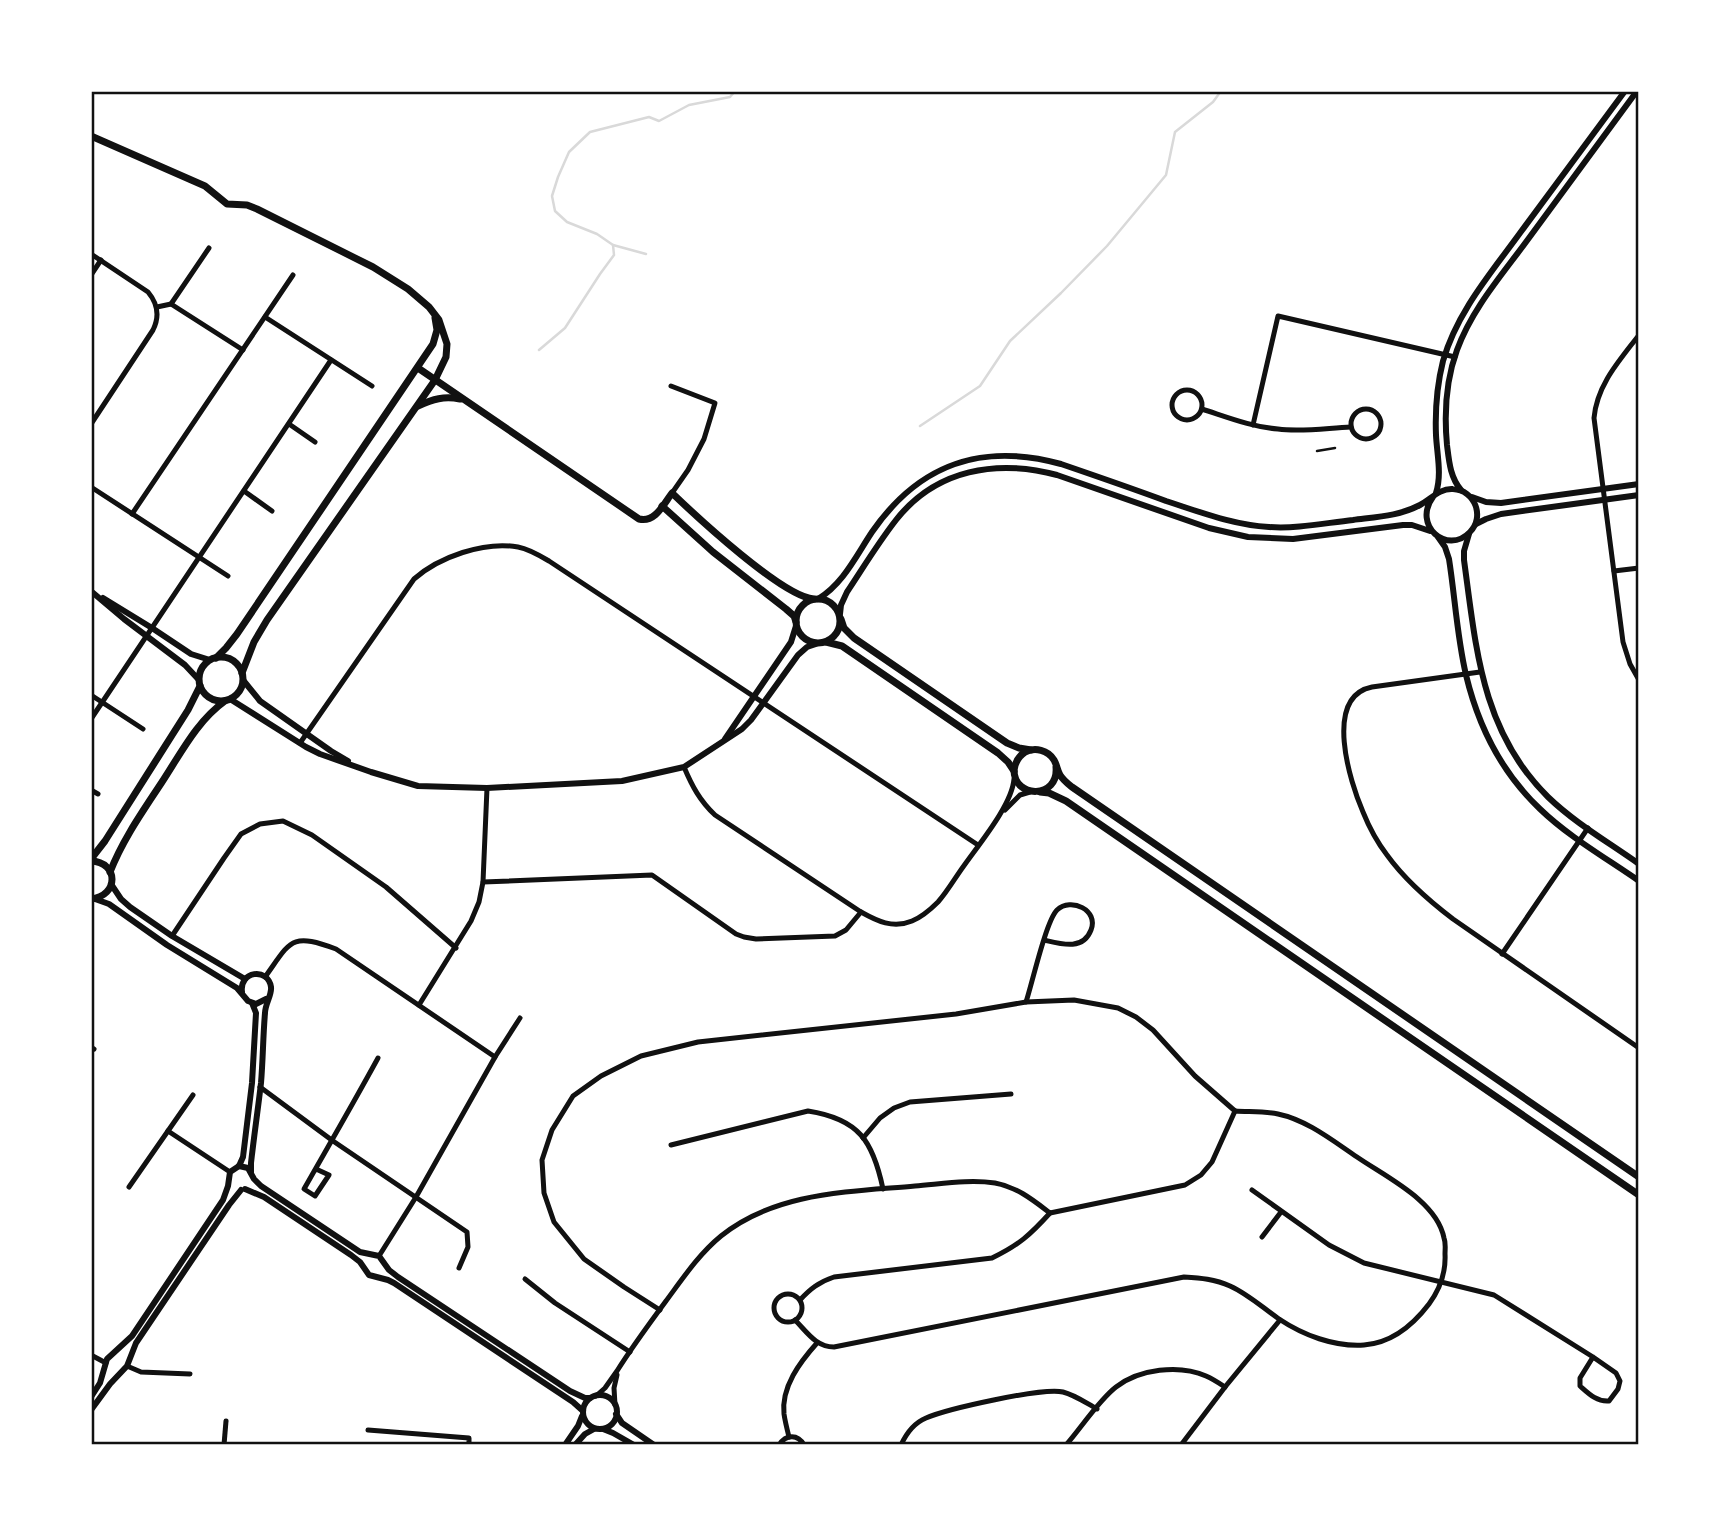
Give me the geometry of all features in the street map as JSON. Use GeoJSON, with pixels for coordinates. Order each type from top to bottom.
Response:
{"type":"FeatureCollection","features":[{"type":"Feature","properties":{"kind":"main road"},"geometry":{"type":"LineString","coordinates":[[91,136],[205,186],[227,204],[247,205],[257,209],[373,267],[408,289],[429,307],[439,320],[447,344],[446,357],[435,380],[267,620],[254,642],[239,692],[212,710],[194,732],[130,831],[110,872],[111,884],[107,892],[93,899]]}},
{"type":"Feature","properties":{"kind":"main road"},"geometry":{"type":"LineString","coordinates":[[110,872],[103,864],[91,860],[188,710],[199,683],[201,670],[226,649],[237,634],[433,344],[437,330],[436,320],[429,307]]}},
{"type":"Feature","properties":{"kind":"main road"},"geometry":{"type":"LineString","coordinates":[[418,368],[643,521],[651,519],[672,493],[725,541],[788,590],[803,597],[831,603],[844,628],[854,638],[1010,744],[1048,753],[1064,779],[1074,788],[1639,1177]]}},
{"type":"Feature","properties":{"kind":"main road"},"geometry":{"type":"LineString","coordinates":[[417,406],[438,398],[464,399]]}},
{"type":"Feature","properties":{"kind":"main road"},"geometry":{"type":"LineString","coordinates":[[662,506],[704,545],[794,616],[803,638],[816,644],[826,642],[837,634],[840,616]]}},
{"type":"Feature","properties":{"kind":"main road"},"geometry":{"type":"LineString","coordinates":[[796,624],[800,609],[805,603],[816,599]]}},
{"type":"Feature","properties":{"kind":"main road"},"geometry":{"type":"LineString","coordinates":[[826,642],[842,646],[1003,757],[1021,786],[1036,792],[1049,793],[1066,801],[1639,1195]]}},
{"type":"Feature","properties":{"kind":"main road"},"geometry":{"type":"LineString","coordinates":[[213,659],[222,657],[231,660],[238,666],[242,676]]}},
{"type":"Feature","properties":{"kind":"main road"},"geometry":{"type":"LineString","coordinates":[[199,683],[204,694],[210,698],[228,700]]}},
{"type":"Feature","properties":{"kind":"main road"},"geometry":{"type":"LineString","coordinates":[[1015,773],[1018,759],[1032,750]]}},
{"type":"Feature","properties":{"kind":"main road"},"geometry":{"type":"LineString","coordinates":[[1036,792],[1053,783],[1056,767]]}},
{"type":"Feature","properties":{"kind":"street"},"geometry":{"type":"LineString","coordinates":[[1625,91],[1471,301],[1456,328],[1445,355],[1437,396],[1439,486],[1427,506],[1426,517],[1429,527],[1445,547],[1449,559],[1466,674],[1481,723],[1501,762],[1539,808],[1580,841],[1639,881]]}},
{"type":"Feature","properties":{"kind":"street"},"geometry":{"type":"LineString","coordinates":[[1637,91],[1479,306],[1455,357],[1447,396],[1446,436],[1451,470],[1456,483],[1469,496],[1483,502],[1501,503],[1639,484]]}},
{"type":"Feature","properties":{"kind":"street"},"geometry":{"type":"LineString","coordinates":[[157,307],[171,304],[209,248]]}},
{"type":"Feature","properties":{"kind":"street"},"geometry":{"type":"LineString","coordinates":[[91,254],[148,292],[157,307],[158,319],[91,424]]}},
{"type":"Feature","properties":{"kind":"street"},"geometry":{"type":"LineString","coordinates":[[91,275],[101,260]]}},
{"type":"Feature","properties":{"kind":"street"},"geometry":{"type":"LineString","coordinates":[[132,514],[293,275]]}},
{"type":"Feature","properties":{"kind":"street"},"geometry":{"type":"LineString","coordinates":[[171,304],[243,350]]}},
{"type":"Feature","properties":{"kind":"street"},"geometry":{"type":"LineString","coordinates":[[1253,425],[1278,316],[1455,357]]}},
{"type":"Feature","properties":{"kind":"street"},"geometry":{"type":"LineString","coordinates":[[265,317],[372,386]]}},
{"type":"Feature","properties":{"kind":"street"},"geometry":{"type":"LineString","coordinates":[[1638,338],[1607,378],[1596,404],[1595,425],[1625,650],[1639,680]]}},
{"type":"Feature","properties":{"kind":"street"},"geometry":{"type":"LineString","coordinates":[[91,719],[331,360]]}},
{"type":"Feature","properties":{"kind":"street"},"geometry":{"type":"LineString","coordinates":[[671,386],[715,403],[704,439],[672,493]]}},
{"type":"Feature","properties":{"kind":"street"},"geometry":{"type":"LineString","coordinates":[[1191,390],[1198,393],[1202,409],[1196,417],[1183,420],[1173,412],[1172,401],[1180,391],[1191,390]]}},
{"type":"Feature","properties":{"kind":"street"},"geometry":{"type":"LineString","coordinates":[[1363,408],[1375,411],[1381,418],[1379,432],[1369,439],[1357,437],[1351,427],[1353,415],[1363,408]]}},
{"type":"Feature","properties":{"kind":"street"},"geometry":{"type":"LineString","coordinates":[[1202,409],[1274,429],[1351,427]]}},
{"type":"Feature","properties":{"kind":"street"},"geometry":{"type":"LineString","coordinates":[[289,424],[315,442]]}},
{"type":"Feature","properties":{"kind":"street"},"geometry":{"type":"LineString","coordinates":[[816,599],[836,585],[887,511],[902,496],[937,472],[976,458],[1018,455],[1039,458],[1213,517],[1260,527],[1305,526],[1391,514],[1414,508],[1449,489],[1462,491]]}},
{"type":"Feature","properties":{"kind":"street"},"geometry":{"type":"LineString","coordinates":[[840,616],[841,605],[847,592],[890,528],[904,512],[942,482],[978,470],[1017,467],[1037,470],[1209,528],[1248,537],[1293,539],[1403,525],[1420,527],[1447,540],[1454,540],[1465,537],[1475,525],[1476,508],[1469,496]]}},
{"type":"Feature","properties":{"kind":"street"},"geometry":{"type":"LineString","coordinates":[[91,487],[228,576]]}},
{"type":"Feature","properties":{"kind":"street"},"geometry":{"type":"LineString","coordinates":[[244,491],[272,511]]}},
{"type":"Feature","properties":{"kind":"street"},"geometry":{"type":"LineString","coordinates":[[1475,525],[1497,515],[1639,495]]}},
{"type":"Feature","properties":{"kind":"street"},"geometry":{"type":"LineString","coordinates":[[1470,532],[1464,560],[1480,672],[1504,737],[1519,762],[1549,798],[1639,863]]}},
{"type":"Feature","properties":{"kind":"street"},"geometry":{"type":"LineString","coordinates":[[300,743],[414,579],[451,556],[496,547],[519,547],[549,561],[978,845]]}},
{"type":"Feature","properties":{"kind":"street"},"geometry":{"type":"LineString","coordinates":[[1614,571],[1639,568]]}},
{"type":"Feature","properties":{"kind":"street"},"geometry":{"type":"LineString","coordinates":[[92,592],[191,654],[213,659]]}},
{"type":"Feature","properties":{"kind":"street"},"geometry":{"type":"LineString","coordinates":[[92,592],[189,668],[199,683]]}},
{"type":"Feature","properties":{"kind":"street"},"geometry":{"type":"LineString","coordinates":[[721,744],[791,642],[796,624]]}},
{"type":"Feature","properties":{"kind":"street"},"geometry":{"type":"LineString","coordinates":[[228,700],[320,754],[418,786],[487,788],[622,782],[684,767],[721,744],[742,729],[798,655],[807,647],[816,644]]}},
{"type":"Feature","properties":{"kind":"street"},"geometry":{"type":"LineString","coordinates":[[1480,672],[1372,687],[1354,696],[1346,710],[1344,721],[1346,750],[1356,794],[1369,825],[1386,853],[1415,888],[1433,904],[1639,1048]]}},
{"type":"Feature","properties":{"kind":"street"},"geometry":{"type":"LineString","coordinates":[[242,676],[260,701],[331,751],[359,767]]}},
{"type":"Feature","properties":{"kind":"street"},"geometry":{"type":"LineString","coordinates":[[91,695],[143,729]]}},
{"type":"Feature","properties":{"kind":"street"},"geometry":{"type":"LineString","coordinates":[[684,767],[697,795],[715,815],[861,912],[877,921],[895,925],[912,921],[940,899],[996,820],[1010,796],[1015,773]]}},
{"type":"Feature","properties":{"kind":"street"},"geometry":{"type":"LineString","coordinates":[[419,1006],[456,948],[480,902],[487,788]]}},
{"type":"Feature","properties":{"kind":"street"},"geometry":{"type":"LineString","coordinates":[[91,790],[98,794]]}},
{"type":"Feature","properties":{"kind":"street"},"geometry":{"type":"LineString","coordinates":[[996,820],[1020,795],[1036,792]]}},
{"type":"Feature","properties":{"kind":"street"},"geometry":{"type":"LineString","coordinates":[[172,936],[241,834],[260,824],[283,821],[312,835],[386,887],[456,948]]}},
{"type":"Feature","properties":{"kind":"street"},"geometry":{"type":"LineString","coordinates":[[1503,954],[1588,828]]}},
{"type":"Feature","properties":{"kind":"street"},"geometry":{"type":"LineString","coordinates":[[483,882],[652,875],[736,934],[756,939],[835,936],[846,930],[861,912]]}},
{"type":"Feature","properties":{"kind":"street"},"geometry":{"type":"LineString","coordinates":[[111,884],[130,907],[244,979]]}},
{"type":"Feature","properties":{"kind":"street"},"geometry":{"type":"LineString","coordinates":[[93,899],[109,904],[242,992]]}},
{"type":"Feature","properties":{"kind":"street"},"geometry":{"type":"LineString","coordinates":[[1026,1002],[1044,940],[1049,923],[1058,909],[1069,905],[1079,906],[1093,918],[1093,927],[1087,939],[1076,945],[1044,940]]}},
{"type":"Feature","properties":{"kind":"street"},"geometry":{"type":"LineString","coordinates":[[265,977],[288,945],[301,940],[315,941],[336,949],[495,1057]]}},
{"type":"Feature","properties":{"kind":"street"},"geometry":{"type":"LineString","coordinates":[[91,1410],[103,1392],[127,1366],[143,1332],[229,1205],[251,1185],[265,1014],[271,989],[268,980],[261,975],[252,974],[244,979],[241,987],[245,999],[252,1003],[261,1003],[268,998]]}},
{"type":"Feature","properties":{"kind":"street"},"geometry":{"type":"LineString","coordinates":[[660,1310],[584,1259],[554,1222],[544,1193],[542,1160],[552,1130],[573,1096],[601,1076],[641,1056],[698,1042],[956,1014],[1026,1002],[1074,1000],[1118,1008],[1136,1017],[1153,1030],[1195,1076],[1235,1111],[1278,1114],[1302,1122],[1322,1133],[1418,1198],[1436,1218],[1444,1238],[1446,1261],[1442,1281],[1420,1315],[1404,1330],[1381,1342],[1363,1345],[1319,1339],[1280,1320],[1230,1286],[1208,1278],[1184,1276],[834,1347],[817,1343],[795,1320]]}},
{"type":"Feature","properties":{"kind":"street"},"geometry":{"type":"LineString","coordinates":[[91,1397],[115,1350],[132,1336],[226,1195],[230,1172],[239,1166],[243,1157],[253,1083],[256,1013],[252,1003]]}},
{"type":"Feature","properties":{"kind":"street"},"geometry":{"type":"LineString","coordinates":[[376,1256],[416,1197],[520,1018]]}},
{"type":"Feature","properties":{"kind":"street"},"geometry":{"type":"LineString","coordinates":[[316,1169],[329,1175],[315,1196],[304,1189],[378,1058]]}},
{"type":"Feature","properties":{"kind":"street"},"geometry":{"type":"LineString","coordinates":[[260,1087],[333,1141],[467,1232],[468,1247],[459,1268]]}},
{"type":"Feature","properties":{"kind":"street"},"geometry":{"type":"LineString","coordinates":[[129,1186],[193,1094]]}},
{"type":"Feature","properties":{"kind":"street"},"geometry":{"type":"LineString","coordinates":[[863,1138],[880,1118],[894,1108],[910,1102],[1011,1094]]}},
{"type":"Feature","properties":{"kind":"street"},"geometry":{"type":"LineString","coordinates":[[671,1145],[808,1111],[829,1115],[844,1121],[863,1138],[878,1166],[883,1189]]}},
{"type":"Feature","properties":{"kind":"street"},"geometry":{"type":"LineString","coordinates":[[800,1300],[820,1282],[834,1278],[992,1258],[1014,1247],[1031,1234],[1050,1213],[1185,1185],[1201,1175],[1212,1162],[1235,1111]]}},
{"type":"Feature","properties":{"kind":"street"},"geometry":{"type":"LineString","coordinates":[[168,1131],[230,1172]]}},
{"type":"Feature","properties":{"kind":"street"},"geometry":{"type":"LineString","coordinates":[[239,1166],[248,1168],[254,1180],[261,1186],[360,1252],[382,1258],[385,1265],[398,1277],[570,1391],[578,1396],[605,1396],[615,1405]]}},
{"type":"Feature","properties":{"kind":"street"},"geometry":{"type":"LineString","coordinates":[[229,1180],[232,1186],[264,1197],[351,1255],[369,1275],[394,1283],[573,1402],[583,1413],[587,1423],[634,1445]]}},
{"type":"Feature","properties":{"kind":"street"},"geometry":{"type":"LineString","coordinates":[[565,1445],[578,1426],[584,1406],[605,1388],[692,1266],[720,1237],[746,1219],[804,1198],[975,1181],[1009,1187],[1031,1198],[1050,1213]]}},
{"type":"Feature","properties":{"kind":"street"},"geometry":{"type":"LineString","coordinates":[[1252,1191],[1329,1245],[1364,1263],[1494,1295],[1593,1357],[1616,1373],[1620,1381],[1618,1389],[1609,1401],[1594,1398],[1580,1387],[1580,1378],[1593,1357]]}},
{"type":"Feature","properties":{"kind":"street"},"geometry":{"type":"LineString","coordinates":[[1262,1237],[1281,1212]]}},
{"type":"Feature","properties":{"kind":"street"},"geometry":{"type":"LineString","coordinates":[[364,1268],[369,1256],[376,1256]]}},
{"type":"Feature","properties":{"kind":"street"},"geometry":{"type":"LineString","coordinates":[[376,1276],[381,1274],[385,1265]]}},
{"type":"Feature","properties":{"kind":"street"},"geometry":{"type":"LineString","coordinates":[[525,1279],[555,1303],[630,1352]]}},
{"type":"Feature","properties":{"kind":"street"},"geometry":{"type":"LineString","coordinates":[[785,1294],[800,1300],[802,1311],[795,1320],[782,1321],[776,1315],[774,1307],[778,1299],[785,1294]]}},
{"type":"Feature","properties":{"kind":"street"},"geometry":{"type":"LineString","coordinates":[[1181,1445],[1280,1320]]}},
{"type":"Feature","properties":{"kind":"street"},"geometry":{"type":"LineString","coordinates":[[789,1437],[784,1398],[799,1366],[817,1343]]}},
{"type":"Feature","properties":{"kind":"street"},"geometry":{"type":"LineString","coordinates":[[115,1350],[125,1349],[131,1356]]}},
{"type":"Feature","properties":{"kind":"street"},"geometry":{"type":"LineString","coordinates":[[91,1355],[105,1366],[106,1374],[118,1376]]}},
{"type":"Feature","properties":{"kind":"street"},"geometry":{"type":"LineString","coordinates":[[127,1366],[141,1372],[190,1374]]}},
{"type":"Feature","properties":{"kind":"street"},"geometry":{"type":"LineString","coordinates":[[619,1368],[614,1388],[616,1414],[622,1423],[654,1445]]}},
{"type":"Feature","properties":{"kind":"street"},"geometry":{"type":"LineString","coordinates":[[1066,1445],[1114,1388],[1140,1374],[1185,1370],[1205,1376],[1225,1387]]}},
{"type":"Feature","properties":{"kind":"street"},"geometry":{"type":"LineString","coordinates":[[901,1445],[908,1432],[925,1419],[951,1410],[1032,1393],[1063,1392],[1097,1409]]}},
{"type":"Feature","properties":{"kind":"street"},"geometry":{"type":"LineString","coordinates":[[575,1445],[585,1434],[611,1425],[616,1414]]}},
{"type":"Feature","properties":{"kind":"street"},"geometry":{"type":"LineString","coordinates":[[224,1445],[226,1420]]}},
{"type":"Feature","properties":{"kind":"street"},"geometry":{"type":"LineString","coordinates":[[368,1430],[469,1438],[469,1445]]}},
{"type":"Feature","properties":{"kind":"street"},"geometry":{"type":"LineString","coordinates":[[779,1445],[789,1437],[798,1438],[805,1445]]}},
{"type":"Feature","properties":{"kind":"lane"},"geometry":{"type":"LineString","coordinates":[[1317,451],[1335,448]]}},
{"type":"Feature","properties":{"kind":"waterway"},"geometry":{"type":"LineString","coordinates":[[539,350],[565,328],[614,255],[613,245],[597,234],[567,222],[555,211],[552,196],[569,152],[590,132],[649,117],[659,121],[689,105],[730,97],[735,91]]}},
{"type":"Feature","properties":{"kind":"waterway"},"geometry":{"type":"LineString","coordinates":[[920,426],[980,386],[1010,341],[1107,246],[1166,175],[1175,132],[1213,102],[1221,91]]}},
{"type":"Feature","properties":{"kind":"waterway"},"geometry":{"type":"LineString","coordinates":[[613,245],[646,254]]}}]}
